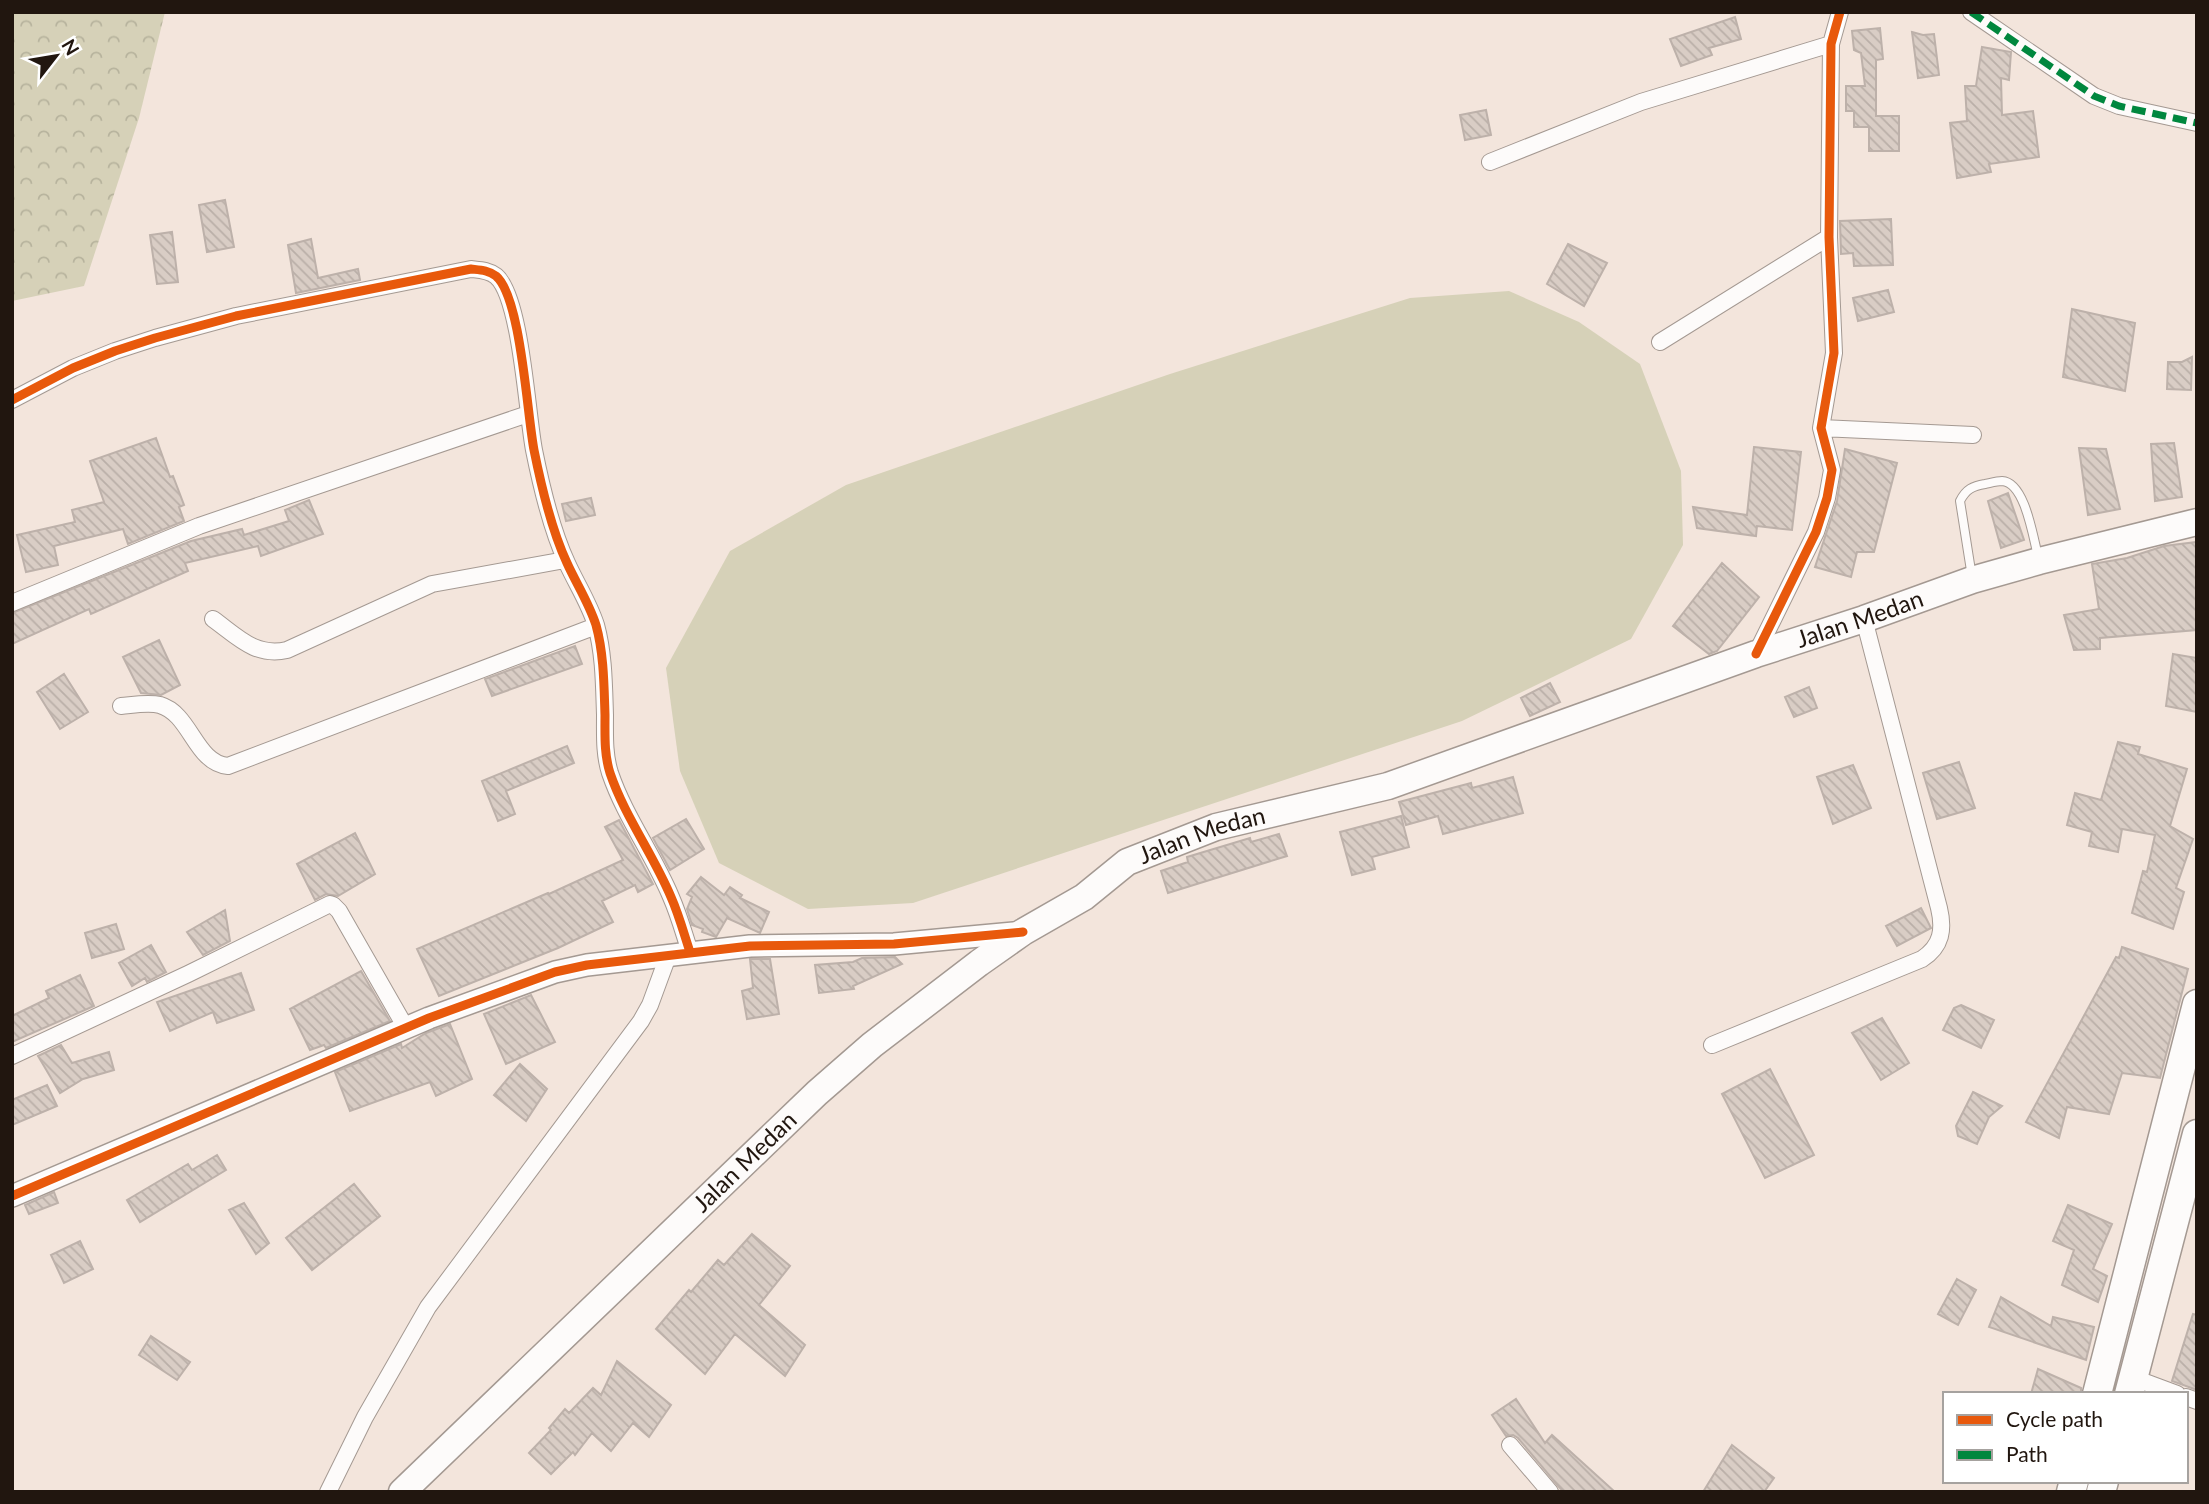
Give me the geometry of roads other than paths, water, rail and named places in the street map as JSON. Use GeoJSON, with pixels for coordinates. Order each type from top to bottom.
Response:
{"type":"FeatureCollection","features":[{"type":"Feature","properties":{"kind":"highway"},"geometry":{"type":"LineString","coordinates":[[2097,1392],[2197,1004]]}},
{"type":"Feature","properties":{"kind":"highway"},"geometry":{"type":"LineString","coordinates":[[2131,1386],[2197,1134]]}},
{"type":"Feature","properties":{"kind":"main road","name":"Jalan Medan"},"geometry":{"type":"LineString","coordinates":[[402,1492],[817,1093],[872,1045],[1023,932],[1084,897],[1127,862],[1216,827],[1388,786],[1972,580],[2197,522]]}},
{"type":"Feature","properties":{"kind":"street"},"geometry":{"type":"LineString","coordinates":[[1756,654],[1816,532],[1827,498],[1832,470],[1821,428],[1833,354],[1829,237],[1831,44],[1840,12]]}},
{"type":"Feature","properties":{"kind":"street"},"geometry":{"type":"LineString","coordinates":[[1971,12],[2094,96],[2119,106],[2197,123]]}},
{"type":"Feature","properties":{"kind":"street"},"geometry":{"type":"LineString","coordinates":[[1490,162],[1641,102],[1831,44]]}},
{"type":"Feature","properties":{"kind":"street"},"geometry":{"type":"LineString","coordinates":[[1660,342],[1829,237]]}},
{"type":"Feature","properties":{"kind":"street"},"geometry":{"type":"LineString","coordinates":[[12,400],[73,368],[115,351],[236,316],[471,269],[486,270],[496,276],[505,286],[519,345],[528,414],[543,491],[565,560],[596,626],[603,672],[607,762],[632,826],[671,897],[690,952]]}},
{"type":"Feature","properties":{"kind":"street"},"geometry":{"type":"LineString","coordinates":[[12,603],[199,526],[528,414]]}},
{"type":"Feature","properties":{"kind":"street"},"geometry":{"type":"LineString","coordinates":[[1821,428],[1973,435]]}},
{"type":"Feature","properties":{"kind":"street"},"geometry":{"type":"LineString","coordinates":[[213,619],[262,652],[287,650],[432,584],[565,560]]}},
{"type":"Feature","properties":{"kind":"street"},"geometry":{"type":"LineString","coordinates":[[1712,1045],[1922,958],[1930,953],[1940,940],[1942,930],[1939,908],[1864,619]]}},
{"type":"Feature","properties":{"kind":"street"},"geometry":{"type":"LineString","coordinates":[[121,706],[163,706],[176,716],[211,760],[219,765],[228,765],[596,626]]}},
{"type":"Feature","properties":{"kind":"street"},"geometry":{"type":"LineString","coordinates":[[12,1056],[330,904],[339,911],[406,1028]]}},
{"type":"Feature","properties":{"kind":"street"},"geometry":{"type":"LineString","coordinates":[[12,1196],[406,1028],[555,972],[587,965],[690,952],[770,945],[894,944],[1023,932]]}},
{"type":"Feature","properties":{"kind":"street"},"geometry":{"type":"LineString","coordinates":[[328,1492],[365,1417],[428,1307],[641,1021],[650,1005],[668,956]]}},
{"type":"Feature","properties":{"kind":"street"},"geometry":{"type":"LineString","coordinates":[[2131,1386],[2166,1392]]}},
{"type":"Feature","properties":{"kind":"street"},"geometry":{"type":"LineString","coordinates":[[1510,1445],[1550,1492]]}},
{"type":"Feature","properties":{"kind":"lane"},"geometry":{"type":"LineString","coordinates":[[1972,580],[1960,501],[1964,492],[1976,485],[2003,481],[2017,489],[2022,498],[2039,561]]}}]}
